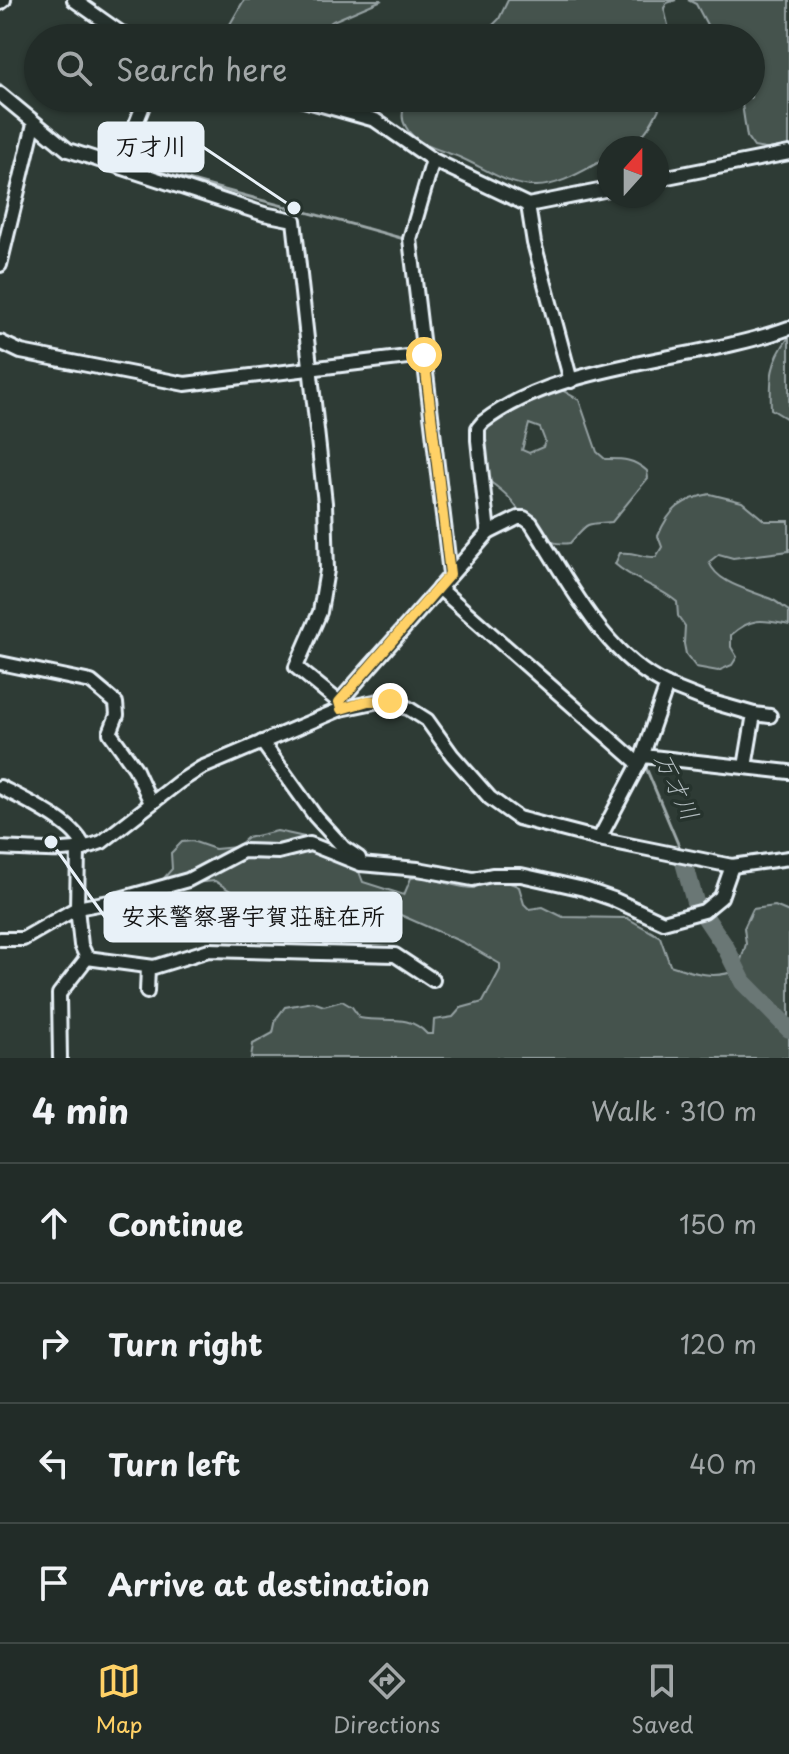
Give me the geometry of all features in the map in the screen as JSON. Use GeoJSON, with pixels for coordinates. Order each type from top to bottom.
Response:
{"type":"FeatureCollection","features":[{"type":"Feature","properties":{"kind":"street"},"geometry":{"type":"LineString","coordinates":[[74,0],[108,24]]}},
{"type":"Feature","properties":{"kind":"street"},"geometry":{"type":"LineString","coordinates":[[0,94],[68,150],[109,158],[250,210],[294,220],[325,503],[327,570],[320,612],[296,667],[340,705]]}},
{"type":"Feature","properties":{"kind":"street"},"geometry":{"type":"LineString","coordinates":[[109,158],[131,136],[140,112]]}},
{"type":"Feature","properties":{"kind":"street"},"geometry":{"type":"LineString","coordinates":[[347,112],[375,120],[433,160],[528,205],[597,191]]}},
{"type":"Feature","properties":{"kind":"street"},"geometry":{"type":"LineString","coordinates":[[1,257],[34,124]]}},
{"type":"Feature","properties":{"kind":"street"},"geometry":{"type":"LineString","coordinates":[[669,177],[789,153]]}},
{"type":"Feature","properties":{"kind":"street"},"geometry":{"type":"LineString","coordinates":[[433,160],[410,239],[419,355],[450,574]]}},
{"type":"Feature","properties":{"kind":"street"},"geometry":{"type":"LineString","coordinates":[[528,205],[534,243],[571,381]]}},
{"type":"Feature","properties":{"kind":"street"},"geometry":{"type":"LineString","coordinates":[[488,533],[478,440],[479,426],[495,413],[524,397],[571,381],[789,328]]}},
{"type":"Feature","properties":{"kind":"street"},"geometry":{"type":"LineString","coordinates":[[0,342],[21,352],[185,384],[419,355]]}},
{"type":"Feature","properties":{"kind":"street"},"geometry":{"type":"LineString","coordinates":[[340,705],[488,533],[524,518],[531,523],[582,605],[625,657],[646,674],[705,700],[770,716]]}},
{"type":"Feature","properties":{"kind":"street"},"geometry":{"type":"LineString","coordinates":[[439,588],[642,759],[789,772]]}},
{"type":"Feature","properties":{"kind":"street"},"geometry":{"type":"LineString","coordinates":[[0,663],[91,682],[116,703],[117,715],[110,733],[135,768],[151,803]]}},
{"type":"Feature","properties":{"kind":"street"},"geometry":{"type":"LineString","coordinates":[[599,839],[642,759],[667,685]]}},
{"type":"Feature","properties":{"kind":"street"},"geometry":{"type":"LineString","coordinates":[[0,848],[81,849],[102,842],[201,768],[340,705],[379,701],[408,708],[427,720],[490,798],[508,813],[531,822],[732,866],[789,858]]}},
{"type":"Feature","properties":{"kind":"street"},"geometry":{"type":"LineString","coordinates":[[745,767],[754,714]]}},
{"type":"Feature","properties":{"kind":"street"},"geometry":{"type":"LineString","coordinates":[[262,742],[315,816],[344,848],[364,861],[473,879],[492,875],[521,875],[598,894],[663,922],[702,913],[721,897],[732,866]]}},
{"type":"Feature","properties":{"kind":"street"},"geometry":{"type":"LineString","coordinates":[[0,787],[48,813],[79,836],[77,908],[81,945],[87,958]]}},
{"type":"Feature","properties":{"kind":"street"},"geometry":{"type":"LineString","coordinates":[[0,939],[23,939],[77,908],[188,880],[243,851],[278,852],[310,844],[360,864],[372,863]]}},
{"type":"Feature","properties":{"kind":"street"},"geometry":{"type":"LineString","coordinates":[[87,958],[154,967],[209,950],[395,955],[433,980]]}},
{"type":"Feature","properties":{"kind":"street"},"geometry":{"type":"LineString","coordinates":[[60,1058],[59,994],[87,958]]}},
{"type":"Feature","properties":{"kind":"street"},"geometry":{"type":"LineString","coordinates":[[147,992],[148,967]]}},
{"type":"Feature","properties":{"kind":"shaded area"},"geometry":{"type":"Polygon","coordinates":[[[244,0],[382,0],[329,24],[230,24],[244,0]]]}},
{"type":"Feature","properties":{"kind":"shaded area"},"geometry":{"type":"Polygon","coordinates":[[[508,0],[676,0],[667,3],[664,8],[668,24],[494,24],[508,0]]]}},
{"type":"Feature","properties":{"kind":"shaded area"},"geometry":{"type":"Polygon","coordinates":[[[688,0],[789,0],[789,148],[776,151],[754,147],[747,137],[743,112],[765,112],[765,24],[707,24],[696,4],[688,0]]]}},
{"type":"Feature","properties":{"kind":"shaded area"},"geometry":{"type":"Polygon","coordinates":[[[404,112],[657,112],[640,136],[597,136],[597,163],[554,183],[534,186],[504,179],[430,146],[410,133],[403,120],[404,112]]]}},
{"type":"Feature","properties":{"kind":"shaded area"},"geometry":{"type":"Polygon","coordinates":[[[789,337],[789,420],[771,409],[771,379],[775,363],[789,337]]]}},
{"type":"Feature","properties":{"kind":"shaded area"},"geometry":{"type":"Polygon","coordinates":[[[560,389],[579,400],[597,452],[605,459],[632,461],[647,471],[648,478],[612,522],[587,525],[570,543],[551,541],[536,531],[509,497],[487,479],[483,432],[504,411],[560,389]],[[529,424],[522,450],[529,453],[543,447],[545,441],[540,428],[529,424]]]}},
{"type":"Feature","properties":{"kind":"shaded area"},"geometry":{"type":"Polygon","coordinates":[[[710,494],[742,502],[765,521],[789,521],[789,551],[733,558],[719,554],[709,562],[713,570],[736,586],[773,600],[789,611],[789,625],[758,621],[738,629],[731,635],[731,647],[737,657],[732,665],[718,671],[696,667],[686,654],[685,626],[678,616],[677,602],[615,564],[620,553],[656,557],[662,547],[658,536],[672,512],[684,502],[710,494]]]}},
{"type":"Feature","properties":{"kind":"shaded area"},"geometry":{"type":"Polygon","coordinates":[[[277,831],[349,844],[358,849],[356,864],[363,882],[404,895],[411,878],[418,877],[474,888],[490,881],[502,882],[519,887],[524,904],[529,909],[543,907],[563,917],[627,918],[660,937],[670,965],[704,974],[721,975],[738,970],[746,944],[744,928],[753,909],[775,906],[789,912],[789,1058],[251,1058],[253,1044],[273,1033],[276,1019],[285,1007],[313,1002],[324,1006],[342,1001],[352,1007],[360,1018],[404,1021],[420,1027],[427,1034],[433,1034],[434,1020],[453,1017],[461,1008],[483,1002],[500,970],[500,964],[464,943],[360,897],[240,897],[215,881],[157,886],[172,869],[171,853],[182,842],[192,841],[215,849],[237,847],[247,838],[277,831]]]}},
{"type":"Feature","properties":{"kind":"waterway","name":"万才川"},"geometry":{"type":"LineString","coordinates":[[0,84],[24,106]]}},
{"type":"Feature","properties":{"kind":"waterway","name":"万才川"},"geometry":{"type":"LineString","coordinates":[[113,158],[404,239],[417,352]]}},
{"type":"Feature","properties":{"kind":"waterway","name":"万才川"},"geometry":{"type":"LineString","coordinates":[[418,360],[444,575]]}},
{"type":"Feature","properties":{"kind":"waterway","name":"万才川"},"geometry":{"type":"LineString","coordinates":[[540,669],[640,756]]}},
{"type":"Feature","properties":{"kind":"waterway","name":"万才川"},"geometry":{"type":"LineString","coordinates":[[644,763],[681,851]]}},
{"type":"Feature","properties":{"kind":"waterway","name":"万才川"},"geometry":{"type":"LineString","coordinates":[[684,862],[695,902],[726,948],[743,982],[789,1029]]}},
{"type":"Feature","properties":{"kind":"place","name":"万才川"},"geometry":{"type":"Point","coordinates":[294,208]}},
{"type":"Feature","properties":{"kind":"place","name":"安来警察署宇賀荘駐在所"},"geometry":{"type":"Point","coordinates":[51,842]}},
{"type":"Feature","properties":{"kind":"route"},"geometry":{"type":"LineString","coordinates":[[390,701],[368,701],[341,709],[339,702],[450,574],[424,355]]}}]}
